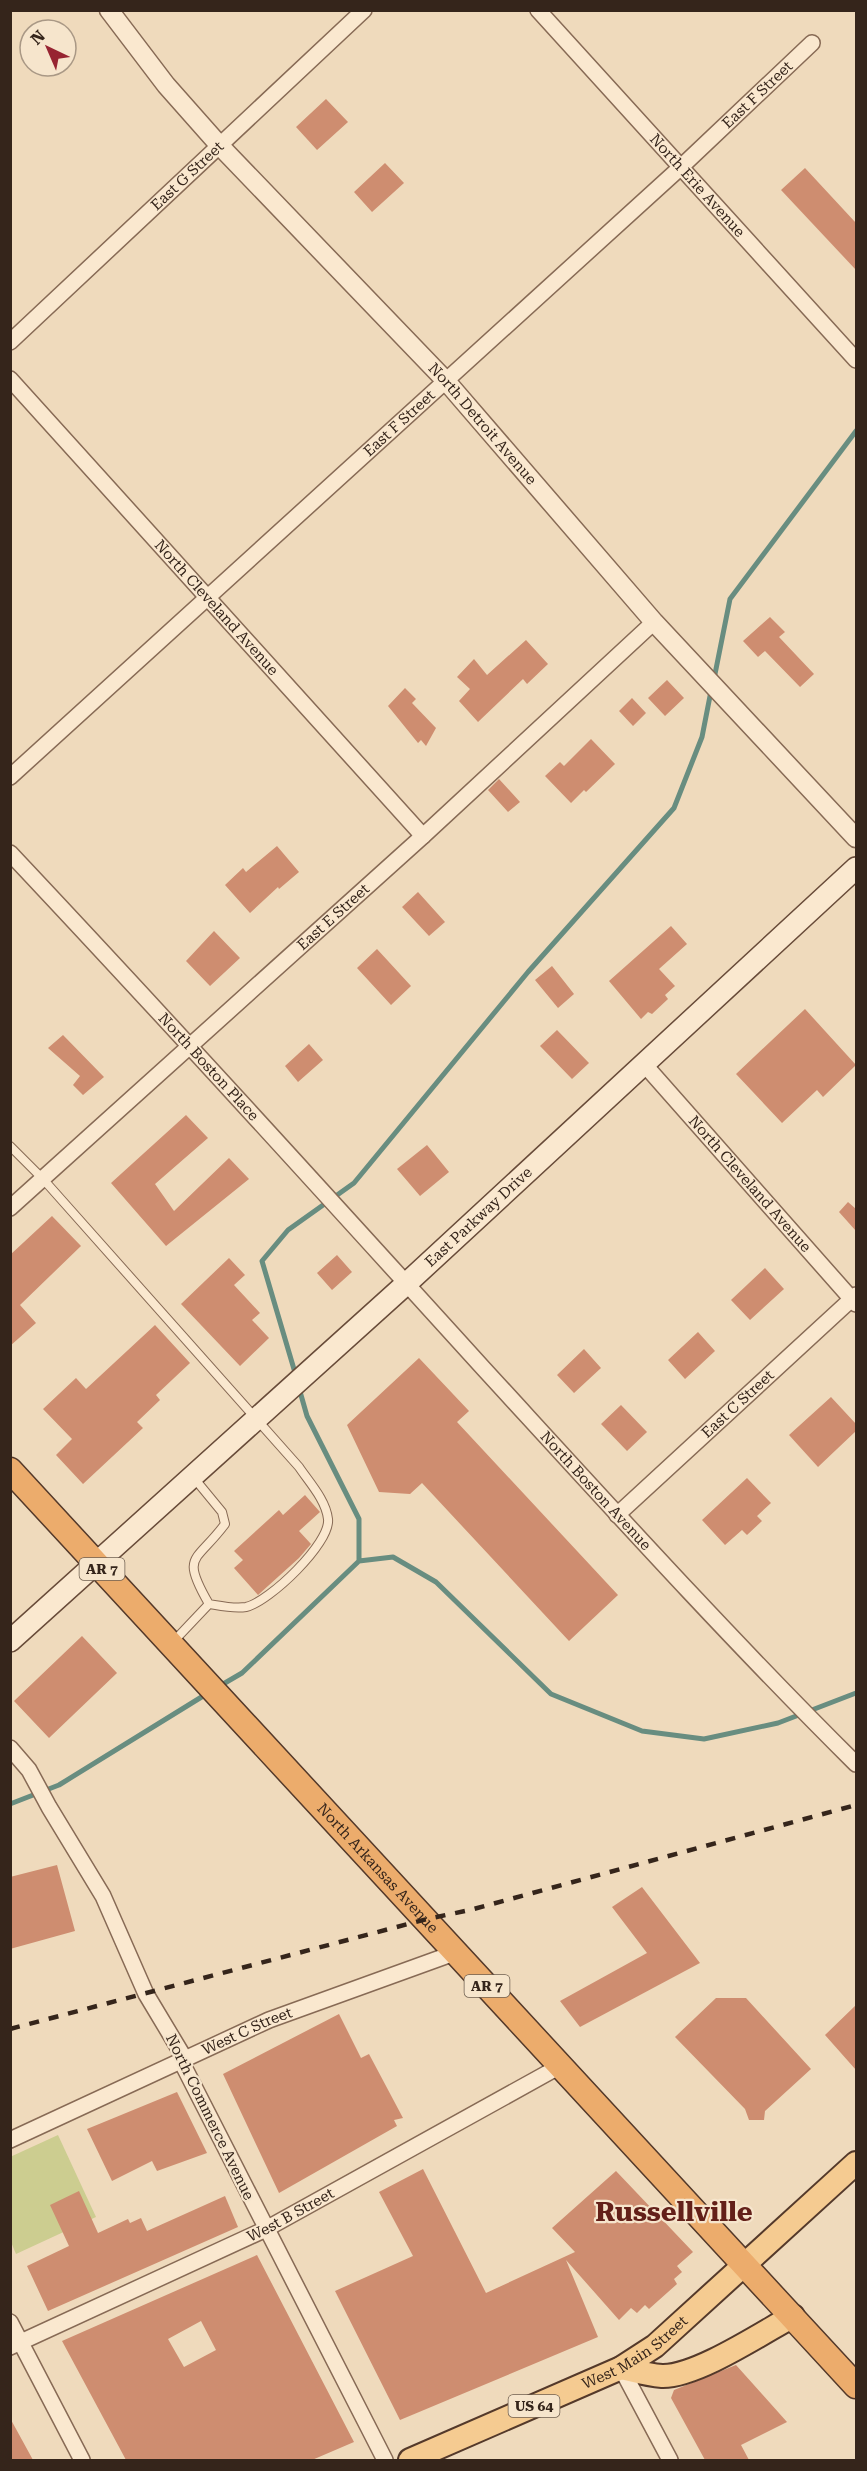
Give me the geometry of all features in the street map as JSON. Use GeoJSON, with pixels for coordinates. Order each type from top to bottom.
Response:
{"type":"FeatureCollection","features":[{"type":"Feature","properties":{"kind":"highway","name":"North Arkansas Avenue"},"geometry":{"type":"LineString","coordinates":[[10,1470],[746,2265]]}},
{"type":"Feature","properties":{"kind":"highway","name":"AR 7"},"geometry":{"type":"LineString","coordinates":[[746,2265],[856,2386]]}},
{"type":"Feature","properties":{"kind":"main road","name":"East Parkway Drive"},"geometry":{"type":"LineString","coordinates":[[10,1641],[406,1284],[856,868]]}},
{"type":"Feature","properties":{"kind":"main road","name":"US 64"},"geometry":{"type":"LineString","coordinates":[[746,2265],[856,2163]]}},
{"type":"Feature","properties":{"kind":"main road","name":"West Main Street"},"geometry":{"type":"LineString","coordinates":[[410,2460],[621,2368],[655,2346],[746,2265]]}},
{"type":"Feature","properties":{"kind":"main road"},"geometry":{"type":"LineString","coordinates":[[621,2368],[664,2376],[687,2371],[737,2348],[793,2316]]}},
{"type":"Feature","properties":{"kind":"street","name":"North Detroit Avenue"},"geometry":{"type":"LineString","coordinates":[[109,10],[166,85],[220,146],[446,381],[654,622],[856,838]]}},
{"type":"Feature","properties":{"kind":"street","name":"East G Street"},"geometry":{"type":"LineString","coordinates":[[10,342],[364,10]]}},
{"type":"Feature","properties":{"kind":"street","name":"North Erie Avenue"},"geometry":{"type":"LineString","coordinates":[[538,10],[856,360]]}},
{"type":"Feature","properties":{"kind":"street","name":"East F Street"},"geometry":{"type":"LineString","coordinates":[[10,777],[681,167],[812,43]]}},
{"type":"Feature","properties":{"kind":"street","name":"North Cleveland Avenue"},"geometry":{"type":"LineString","coordinates":[[10,379],[423,836]]}},
{"type":"Feature","properties":{"kind":"street","name":"East E Street"},"geometry":{"type":"LineString","coordinates":[[10,1208],[423,836],[654,622]]}},
{"type":"Feature","properties":{"kind":"street","name":"North Boston Place"},"geometry":{"type":"LineString","coordinates":[[10,853],[190,1045],[406,1284]]}},
{"type":"Feature","properties":{"kind":"street","name":"North Cleveland Avenue"},"geometry":{"type":"LineString","coordinates":[[644,1064],[855,1299]]}},
{"type":"Feature","properties":{"kind":"street","name":"North Boston Avenue"},"geometry":{"type":"LineString","coordinates":[[406,1284],[617,1515],[856,1764]]}},
{"type":"Feature","properties":{"kind":"street","name":"East C Street"},"geometry":{"type":"LineString","coordinates":[[617,1515],[855,1299]]}},
{"type":"Feature","properties":{"kind":"street","name":"North Commerce Avenue"},"geometry":{"type":"LineString","coordinates":[[10,1748],[29,1770],[103,1896],[146,1994],[182,2054],[181,2061],[385,2460]]}},
{"type":"Feature","properties":{"kind":"street","name":"West C Street"},"geometry":{"type":"LineString","coordinates":[[10,2140],[269,2020],[457,1952]]}},
{"type":"Feature","properties":{"kind":"street","name":"West B Street"},"geometry":{"type":"LineString","coordinates":[[16,2345],[266,2229],[562,2065]]}},
{"type":"Feature","properties":{"kind":"street"},"geometry":{"type":"LineString","coordinates":[[10,2322],[16,2345],[82,2460]]}},
{"type":"Feature","properties":{"kind":"street"},"geometry":{"type":"LineString","coordinates":[[621,2368],[670,2460]]}},
{"type":"Feature","properties":{"kind":"lane"},"geometry":{"type":"LineString","coordinates":[[10,1146],[43,1179],[257,1419],[298,1467],[324,1505],[329,1520],[325,1534],[303,1564],[265,1597],[248,1607],[232,1608],[209,1604]]}},
{"type":"Feature","properties":{"kind":"lane"},"geometry":{"type":"LineString","coordinates":[[193,1476],[222,1512],[225,1524],[194,1559],[192,1569],[209,1604]]}},
{"type":"Feature","properties":{"kind":"lane"},"geometry":{"type":"LineString","coordinates":[[171,1643],[209,1604]]}},
{"type":"Feature","properties":{"kind":"green space"},"geometry":{"type":"Polygon","coordinates":[[[58,2135],[96,2217],[16,2254],[11,2242],[10,2157],[58,2135]]]}},
{"type":"Feature","properties":{"kind":"building"},"geometry":{"type":"Polygon","coordinates":[[[326,99],[348,122],[317,150],[296,127],[326,99]]]}},
{"type":"Feature","properties":{"kind":"building"},"geometry":{"type":"Polygon","coordinates":[[[385,163],[404,183],[372,212],[354,192],[385,163]]]}},
{"type":"Feature","properties":{"kind":"building"},"geometry":{"type":"Polygon","coordinates":[[[805,168],[856,223],[856,270],[781,190],[805,168]]]}},
{"type":"Feature","properties":{"kind":"building"},"geometry":{"type":"Polygon","coordinates":[[[770,617],[785,632],[779,637],[814,674],[800,687],[765,651],[758,657],[743,641],[770,617]]]}},
{"type":"Feature","properties":{"kind":"building"},"geometry":{"type":"Polygon","coordinates":[[[526,640],[548,664],[527,684],[523,679],[478,722],[459,701],[470,689],[457,677],[474,659],[487,675],[526,640]]]}},
{"type":"Feature","properties":{"kind":"building"},"geometry":{"type":"Polygon","coordinates":[[[667,680],[684,698],[665,716],[648,698],[667,680]]]}},
{"type":"Feature","properties":{"kind":"building"},"geometry":{"type":"Polygon","coordinates":[[[405,688],[416,699],[412,703],[436,728],[426,746],[421,740],[418,743],[388,706],[405,688]]]}},
{"type":"Feature","properties":{"kind":"building"},"geometry":{"type":"Polygon","coordinates":[[[632,698],[646,713],[633,726],[619,711],[632,698]]]}},
{"type":"Feature","properties":{"kind":"building"},"geometry":{"type":"Polygon","coordinates":[[[591,739],[615,764],[571,803],[545,776],[560,762],[564,766],[591,739]]]}},
{"type":"Feature","properties":{"kind":"building"},"geometry":{"type":"Polygon","coordinates":[[[499,779],[520,802],[508,812],[488,790],[499,779]]]}},
{"type":"Feature","properties":{"kind":"building"},"geometry":{"type":"Polygon","coordinates":[[[277,846],[299,872],[279,889],[278,887],[250,913],[225,885],[243,868],[246,872],[277,846]]]}},
{"type":"Feature","properties":{"kind":"building"},"geometry":{"type":"Polygon","coordinates":[[[418,892],[445,922],[429,936],[402,907],[418,892]]]}},
{"type":"Feature","properties":{"kind":"building"},"geometry":{"type":"Polygon","coordinates":[[[671,926],[687,944],[659,969],[675,986],[665,995],[668,999],[652,1014],[648,1012],[641,1019],[609,981],[671,926]]]}},
{"type":"Feature","properties":{"kind":"building"},"geometry":{"type":"Polygon","coordinates":[[[214,931],[240,958],[210,986],[186,961],[214,931]]]}},
{"type":"Feature","properties":{"kind":"building"},"geometry":{"type":"Polygon","coordinates":[[[377,949],[411,986],[391,1005],[357,968],[377,949]]]}},
{"type":"Feature","properties":{"kind":"building"},"geometry":{"type":"Polygon","coordinates":[[[552,966],[574,994],[558,1008],[535,980],[552,966]]]}},
{"type":"Feature","properties":{"kind":"building"},"geometry":{"type":"Polygon","coordinates":[[[805,1009],[856,1065],[823,1097],[817,1090],[782,1123],[736,1074],[805,1009]]]}},
{"type":"Feature","properties":{"kind":"building"},"geometry":{"type":"Polygon","coordinates":[[[557,1030],[589,1063],[572,1079],[540,1046],[557,1030]]]}},
{"type":"Feature","properties":{"kind":"building"},"geometry":{"type":"Polygon","coordinates":[[[63,1035],[104,1077],[83,1095],[73,1085],[80,1076],[48,1048],[63,1035]]]}},
{"type":"Feature","properties":{"kind":"building"},"geometry":{"type":"Polygon","coordinates":[[[309,1044],[323,1060],[298,1082],[285,1066],[309,1044]]]}},
{"type":"Feature","properties":{"kind":"building"},"geometry":{"type":"Polygon","coordinates":[[[186,1115],[208,1138],[155,1184],[174,1211],[229,1158],[249,1179],[166,1246],[111,1183],[186,1115]]]}},
{"type":"Feature","properties":{"kind":"building"},"geometry":{"type":"Polygon","coordinates":[[[427,1145],[449,1172],[420,1196],[397,1169],[427,1145]]]}},
{"type":"Feature","properties":{"kind":"building"},"geometry":{"type":"Polygon","coordinates":[[[848,1202],[856,1209],[856,1231],[839,1212],[848,1202]]]}},
{"type":"Feature","properties":{"kind":"building"},"geometry":{"type":"Polygon","coordinates":[[[52,1216],[81,1246],[20,1305],[36,1323],[10,1346],[10,1255],[52,1216]]]}},
{"type":"Feature","properties":{"kind":"building"},"geometry":{"type":"Polygon","coordinates":[[[337,1255],[352,1272],[332,1290],[317,1273],[337,1255]]]}},
{"type":"Feature","properties":{"kind":"building"},"geometry":{"type":"Polygon","coordinates":[[[229,1258],[245,1275],[234,1285],[260,1313],[252,1320],[269,1338],[240,1366],[181,1304],[229,1258]]]}},
{"type":"Feature","properties":{"kind":"building"},"geometry":{"type":"Polygon","coordinates":[[[765,1268],[784,1289],[750,1320],[731,1300],[765,1268]]]}},
{"type":"Feature","properties":{"kind":"building"},"geometry":{"type":"Polygon","coordinates":[[[155,1325],[190,1363],[156,1395],[160,1400],[137,1422],[143,1428],[83,1484],[56,1455],[72,1439],[43,1409],[76,1378],[86,1389],[155,1325]]]}},
{"type":"Feature","properties":{"kind":"building"},"geometry":{"type":"Polygon","coordinates":[[[698,1332],[715,1351],[685,1379],[668,1360],[698,1332]]]}},
{"type":"Feature","properties":{"kind":"building"},"geometry":{"type":"Polygon","coordinates":[[[584,1349],[601,1368],[574,1393],[557,1375],[584,1349]]]}},
{"type":"Feature","properties":{"kind":"building"},"geometry":{"type":"Polygon","coordinates":[[[419,1358],[469,1411],[457,1422],[618,1595],[569,1641],[422,1483],[410,1494],[379,1492],[347,1425],[419,1358]]]}},
{"type":"Feature","properties":{"kind":"building"},"geometry":{"type":"Polygon","coordinates":[[[831,1397],[856,1424],[856,1431],[818,1467],[789,1435],[831,1397]]]}},
{"type":"Feature","properties":{"kind":"building"},"geometry":{"type":"Polygon","coordinates":[[[621,1405],[647,1432],[627,1451],[601,1424],[621,1405]]]}},
{"type":"Feature","properties":{"kind":"building"},"geometry":{"type":"Polygon","coordinates":[[[747,1478],[771,1503],[757,1516],[762,1521],[747,1535],[742,1530],[725,1545],[702,1520],[747,1478]]]}},
{"type":"Feature","properties":{"kind":"building"},"geometry":{"type":"Polygon","coordinates":[[[305,1495],[320,1512],[299,1531],[311,1544],[258,1595],[234,1568],[243,1560],[234,1551],[279,1510],[283,1515],[305,1495]]]}},
{"type":"Feature","properties":{"kind":"building"},"geometry":{"type":"Polygon","coordinates":[[[82,1636],[117,1673],[49,1738],[14,1701],[82,1636]]]}},
{"type":"Feature","properties":{"kind":"building"},"geometry":{"type":"Polygon","coordinates":[[[57,1865],[75,1931],[10,1949],[10,1877],[57,1865]]]}},
{"type":"Feature","properties":{"kind":"building"},"geometry":{"type":"Polygon","coordinates":[[[642,1887],[700,1963],[580,2027],[560,2001],[647,1953],[612,1907],[642,1887]]]}},
{"type":"Feature","properties":{"kind":"building"},"geometry":{"type":"Polygon","coordinates":[[[716,1998],[746,1998],[811,2069],[765,2111],[764,2120],[749,2120],[745,2109],[675,2037],[716,1998]]]}},
{"type":"Feature","properties":{"kind":"building"},"geometry":{"type":"Polygon","coordinates":[[[856,2005],[856,2070],[825,2035],[856,2005]]]}},
{"type":"Feature","properties":{"kind":"building"},"geometry":{"type":"Polygon","coordinates":[[[339,2014],[361,2058],[369,2054],[403,2118],[394,2120],[397,2126],[279,2193],[223,2074],[339,2014]]]}},
{"type":"Feature","properties":{"kind":"building"},"geometry":{"type":"Polygon","coordinates":[[[177,2092],[207,2153],[157,2171],[152,2161],[112,2181],[87,2129],[177,2092]]]}},
{"type":"Feature","properties":{"kind":"building"},"geometry":{"type":"Polygon","coordinates":[[[423,2169],[486,2293],[575,2252],[552,2228],[616,2171],[693,2252],[677,2266],[682,2272],[674,2279],[677,2284],[649,2309],[645,2305],[637,2313],[631,2308],[619,2320],[566,2260],[598,2337],[400,2420],[335,2291],[413,2256],[379,2192],[423,2169]]]}},
{"type":"Feature","properties":{"kind":"building"},"geometry":{"type":"Polygon","coordinates":[[[79,2191],[98,2233],[128,2219],[130,2223],[141,2218],[147,2231],[225,2196],[238,2227],[48,2311],[27,2266],[69,2246],[50,2205],[79,2191]]]}},
{"type":"Feature","properties":{"kind":"building"},"geometry":{"type":"Polygon","coordinates":[[[257,2255],[354,2442],[312,2460],[126,2460],[62,2341],[257,2255]],[[201,2321],[168,2339],[184,2367],[216,2350],[201,2321]]]}},
{"type":"Feature","properties":{"kind":"building"},"geometry":{"type":"Polygon","coordinates":[[[736,2365],[787,2422],[741,2445],[749,2460],[705,2460],[671,2398],[674,2390],[736,2365]]]}},
{"type":"Feature","properties":{"kind":"building"},"geometry":{"type":"Polygon","coordinates":[[[10,2418],[33,2460],[10,2460],[10,2418]]]}},
{"type":"Feature","properties":{"kind":"waterway"},"geometry":{"type":"LineString","coordinates":[[714,679],[730,599],[856,431]]}},
{"type":"Feature","properties":{"kind":"waterway"},"geometry":{"type":"LineString","coordinates":[[296,1376],[262,1261],[288,1230],[354,1183],[528,972],[674,808],[702,737],[711,691]]}},
{"type":"Feature","properties":{"kind":"waterway"},"geometry":{"type":"LineString","coordinates":[[299,1388],[307,1416],[359,1519],[359,1561]]}},
{"type":"Feature","properties":{"kind":"waterway"},"geometry":{"type":"LineString","coordinates":[[218,1687],[242,1673],[359,1561],[393,1557],[436,1582],[551,1694],[642,1731],[704,1739],[778,1723],[856,1693]]}},
{"type":"Feature","properties":{"kind":"waterway"},"geometry":{"type":"LineString","coordinates":[[10,1804],[59,1785],[208,1693]]}},
{"type":"Feature","properties":{"kind":"railway"},"geometry":{"type":"LineString","coordinates":[[10,2029],[427,1919],[470,1910],[856,1805]]}},
{"type":"Feature","properties":{"kind":"district","name":"Russellville"},"geometry":{"type":"Point","coordinates":[674,2212]}}]}
